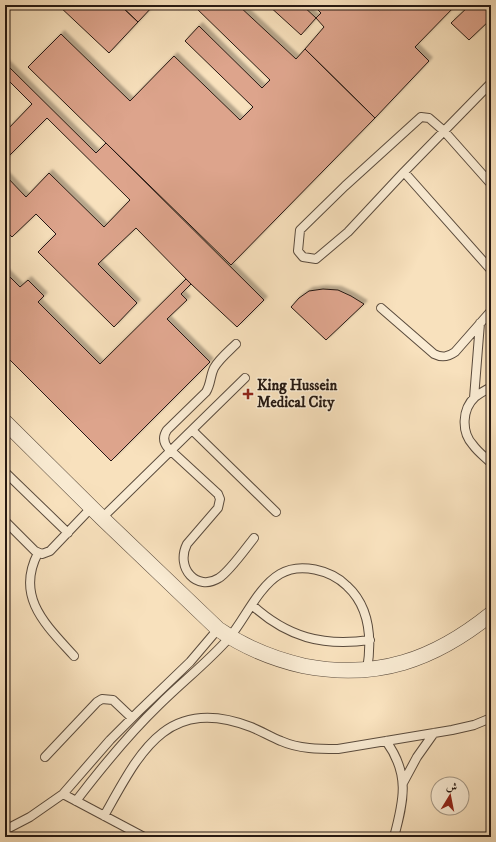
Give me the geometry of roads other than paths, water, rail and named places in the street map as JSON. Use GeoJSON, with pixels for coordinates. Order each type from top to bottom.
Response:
{"type":"FeatureCollection","features":[{"type":"Feature","properties":{"kind":"street"},"geometry":{"type":"LineString","coordinates":[[5,422],[91,508],[224,633],[258,651],[292,663],[329,670],[368,670],[387,667],[407,662],[426,654],[469,630],[491,614]]}},
{"type":"Feature","properties":{"kind":"lane"},"geometry":{"type":"LineString","coordinates":[[491,82],[444,131],[404,172],[348,232],[316,259],[303,257],[298,251],[300,230],[345,186],[421,117],[429,118],[444,131],[491,184]]}},
{"type":"Feature","properties":{"kind":"lane"},"geometry":{"type":"LineString","coordinates":[[404,172],[491,270]]}},
{"type":"Feature","properties":{"kind":"lane"},"geometry":{"type":"LineString","coordinates":[[381,308],[434,354],[439,356],[447,356],[455,352],[491,311]]}},
{"type":"Feature","properties":{"kind":"lane"},"geometry":{"type":"LineString","coordinates":[[474,398],[480,323]]}},
{"type":"Feature","properties":{"kind":"lane"},"geometry":{"type":"LineString","coordinates":[[236,344],[217,364],[212,373],[209,388],[206,392],[165,433],[164,437],[165,445],[216,492],[220,499],[218,508],[187,544],[184,550],[183,561],[187,572],[196,580],[202,582],[208,582],[220,578],[254,538]]}},
{"type":"Feature","properties":{"kind":"lane"},"geometry":{"type":"LineString","coordinates":[[102,518],[245,378]]}},
{"type":"Feature","properties":{"kind":"lane"},"geometry":{"type":"LineString","coordinates":[[491,386],[474,398],[466,411],[464,419],[466,433],[473,445],[491,462]]}},
{"type":"Feature","properties":{"kind":"lane"},"geometry":{"type":"LineString","coordinates":[[192,430],[276,512]]}},
{"type":"Feature","properties":{"kind":"lane"},"geometry":{"type":"LineString","coordinates":[[5,472],[68,532]]}},
{"type":"Feature","properties":{"kind":"lane"},"geometry":{"type":"LineString","coordinates":[[5,521],[38,553],[46,553],[50,551],[91,508]]}},
{"type":"Feature","properties":{"kind":"lane"},"geometry":{"type":"LineString","coordinates":[[38,553],[34,561],[30,578],[30,587],[34,604],[44,623],[74,656]]}},
{"type":"Feature","properties":{"kind":"lane"},"geometry":{"type":"LineString","coordinates":[[76,801],[104,764],[139,725],[252,605],[271,580],[281,574],[303,568],[324,572],[344,582],[358,599],[366,618],[370,640],[368,670]]}},
{"type":"Feature","properties":{"kind":"lane"},"geometry":{"type":"LineString","coordinates":[[252,605],[274,623],[300,635],[314,639],[342,643],[370,640]]}},
{"type":"Feature","properties":{"kind":"lane"},"geometry":{"type":"LineString","coordinates":[[5,830],[30,817],[63,794],[110,740],[132,718],[190,662],[224,633]]}},
{"type":"Feature","properties":{"kind":"lane"},"geometry":{"type":"LineString","coordinates":[[46,758],[97,702],[102,700],[113,700],[132,718]]}},
{"type":"Feature","properties":{"kind":"lane"},"geometry":{"type":"LineString","coordinates":[[104,816],[133,766],[148,745],[166,730],[187,721],[210,718],[232,721],[253,727],[282,742],[308,748],[338,748],[434,733],[474,725],[491,718]]}},
{"type":"Feature","properties":{"kind":"lane"},"geometry":{"type":"LineString","coordinates":[[403,783],[417,757],[434,733]]}},
{"type":"Feature","properties":{"kind":"lane"},"geometry":{"type":"LineString","coordinates":[[386,741],[398,761],[403,783],[401,803],[394,837]]}},
{"type":"Feature","properties":{"kind":"lane"},"geometry":{"type":"LineString","coordinates":[[63,794],[144,837]]}},
{"type":"Feature","properties":{"kind":"place","name":"King Hussein Medical City"},"geometry":{"type":"Point","coordinates":[248,394]}}]}
